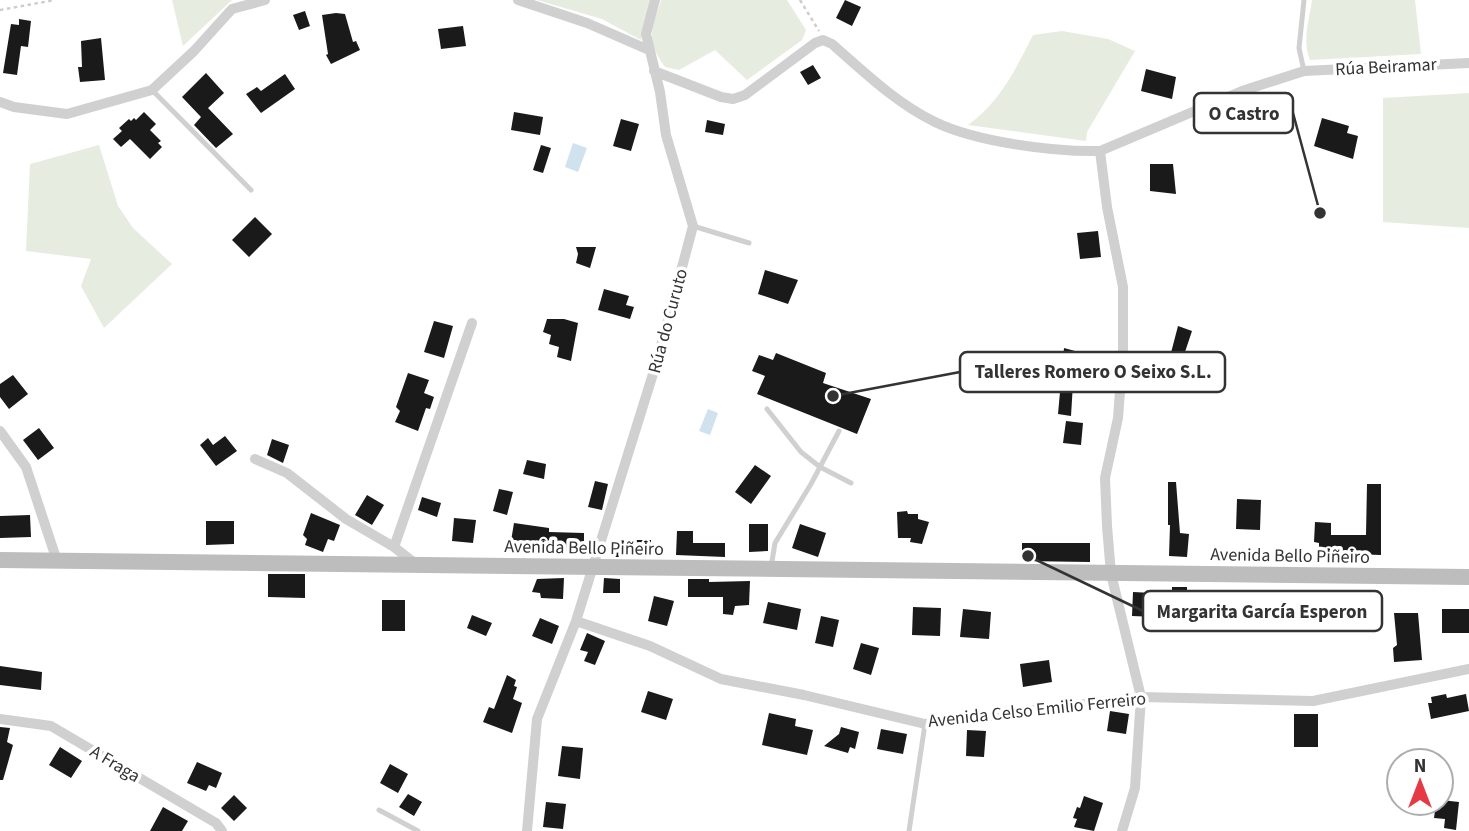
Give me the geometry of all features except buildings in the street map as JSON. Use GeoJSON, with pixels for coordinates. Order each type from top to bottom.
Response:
{"type":"FeatureCollection","features":[{"type":"Feature","properties":{"kind":"street"},"geometry":{"type":"LineString","coordinates":[[0,102],[14,107],[67,114],[152,90],[194,51],[232,9],[265,0]]}},
{"type":"Feature","properties":{"kind":"street"},"geometry":{"type":"LineString","coordinates":[[518,0],[586,23],[649,50]]}},
{"type":"Feature","properties":{"kind":"street"},"geometry":{"type":"LineString","coordinates":[[655,0],[646,34],[666,135],[693,226]]}},
{"type":"Feature","properties":{"kind":"street"},"geometry":{"type":"LineString","coordinates":[[654,71],[733,99],[745,95],[815,43],[823,40],[832,44],[887,93],[936,122],[967,134],[1072,150],[1100,151],[1242,91],[1304,71]]}},
{"type":"Feature","properties":{"kind":"street","name":"Rúa Beiramar"},"geometry":{"type":"LineString","coordinates":[[1304,71],[1469,63]]}},
{"type":"Feature","properties":{"kind":"street"},"geometry":{"type":"LineString","coordinates":[[1100,151],[1107,207],[1124,287],[1124,351],[1118,418],[1105,478],[1111,574],[1141,697],[1135,788],[1122,831]]}},
{"type":"Feature","properties":{"kind":"street","name":"Rúa do Curuto"},"geometry":{"type":"LineString","coordinates":[[592,568],[657,361],[693,226]]}},
{"type":"Feature","properties":{"kind":"street"},"geometry":{"type":"LineString","coordinates":[[394,547],[472,323]]}},
{"type":"Feature","properties":{"kind":"street"},"geometry":{"type":"LineString","coordinates":[[0,431],[26,467],[57,561]]}},
{"type":"Feature","properties":{"kind":"street"},"geometry":{"type":"LineString","coordinates":[[255,459],[287,473],[346,519],[394,547],[417,565]]}},
{"type":"Feature","properties":{"kind":"street","name":"Avenida Bello Piñeiro"},"geometry":{"type":"LineString","coordinates":[[0,560],[1469,577]]}},
{"type":"Feature","properties":{"kind":"street"},"geometry":{"type":"LineString","coordinates":[[527,831],[537,719],[576,621],[592,568]]}},
{"type":"Feature","properties":{"kind":"street","name":"Avenida Celso Emilio Ferreiro"},"geometry":{"type":"LineString","coordinates":[[576,621],[650,646],[721,679],[804,695],[925,724],[1141,697],[1313,701],[1469,669]]}},
{"type":"Feature","properties":{"kind":"street","name":"A Fraga"},"geometry":{"type":"LineString","coordinates":[[0,719],[51,726],[216,823],[222,831]]}},
{"type":"Feature","properties":{"kind":"lane"},"geometry":{"type":"LineString","coordinates":[[1304,0],[1299,48],[1304,71]]}},
{"type":"Feature","properties":{"kind":"lane"},"geometry":{"type":"LineString","coordinates":[[152,90],[251,190]]}},
{"type":"Feature","properties":{"kind":"lane"},"geometry":{"type":"LineString","coordinates":[[693,226],[749,243]]}},
{"type":"Feature","properties":{"kind":"lane"},"geometry":{"type":"LineString","coordinates":[[767,410],[801,452],[820,467],[850,482]]}},
{"type":"Feature","properties":{"kind":"lane"},"geometry":{"type":"LineString","coordinates":[[771,570],[775,543],[839,431]]}},
{"type":"Feature","properties":{"kind":"lane"},"geometry":{"type":"LineString","coordinates":[[909,831],[925,724]]}},
{"type":"Feature","properties":{"kind":"lane"},"geometry":{"type":"LineString","coordinates":[[379,810],[418,831]]}},
{"type":"Feature","properties":{"kind":"path"},"geometry":{"type":"LineString","coordinates":[[0,10],[55,0]]}},
{"type":"Feature","properties":{"kind":"path"},"geometry":{"type":"LineString","coordinates":[[800,0],[823,40]]}},
{"type":"Feature","properties":{"kind":"shaded area"},"geometry":{"type":"Polygon","coordinates":[[[172,0],[232,0],[183,46],[172,0]]]}},
{"type":"Feature","properties":{"kind":"shaded area"},"geometry":{"type":"Polygon","coordinates":[[[537,0],[651,0],[641,40],[602,19],[537,0]]]}},
{"type":"Feature","properties":{"kind":"shaded area"},"geometry":{"type":"Polygon","coordinates":[[[661,0],[787,0],[806,30],[802,40],[747,80],[715,50],[679,70],[665,67],[655,49],[652,34],[661,0]]]}},
{"type":"Feature","properties":{"kind":"shaded area"},"geometry":{"type":"Polygon","coordinates":[[[1312,0],[1415,0],[1421,54],[1310,60],[1306,38],[1312,0]]]}},
{"type":"Feature","properties":{"kind":"shaded area"},"geometry":{"type":"Polygon","coordinates":[[[1062,31],[1108,39],[1135,51],[1087,132],[1086,141],[968,125],[990,106],[998,95],[1033,35],[1062,31]]]}},
{"type":"Feature","properties":{"kind":"shaded area"},"geometry":{"type":"Polygon","coordinates":[[[1469,93],[1469,228],[1383,222],[1383,98],[1469,93]]]}},
{"type":"Feature","properties":{"kind":"shaded area"},"geometry":{"type":"Polygon","coordinates":[[[99,145],[118,206],[133,228],[172,264],[104,328],[81,286],[91,259],[26,251],[30,164],[99,145]]]}},
{"type":"Feature","properties":{"kind":"water"},"geometry":{"type":"Polygon","coordinates":[[[573,143],[587,148],[578,172],[565,167],[573,143]]]}},
{"type":"Feature","properties":{"kind":"water"},"geometry":{"type":"Polygon","coordinates":[[[708,409],[718,413],[710,435],[699,431],[708,409]]]}},
{"type":"Feature","properties":{"kind":"place","name":"O Castro"},"geometry":{"type":"Point","coordinates":[1320,213]}},
{"type":"Feature","properties":{"kind":"place","name":"Talleres Romero O Seixo S.L."},"geometry":{"type":"Point","coordinates":[833,396]}},
{"type":"Feature","properties":{"kind":"place","name":"Margarita García Esperon"},"geometry":{"type":"Point","coordinates":[1028,556]}}]}
